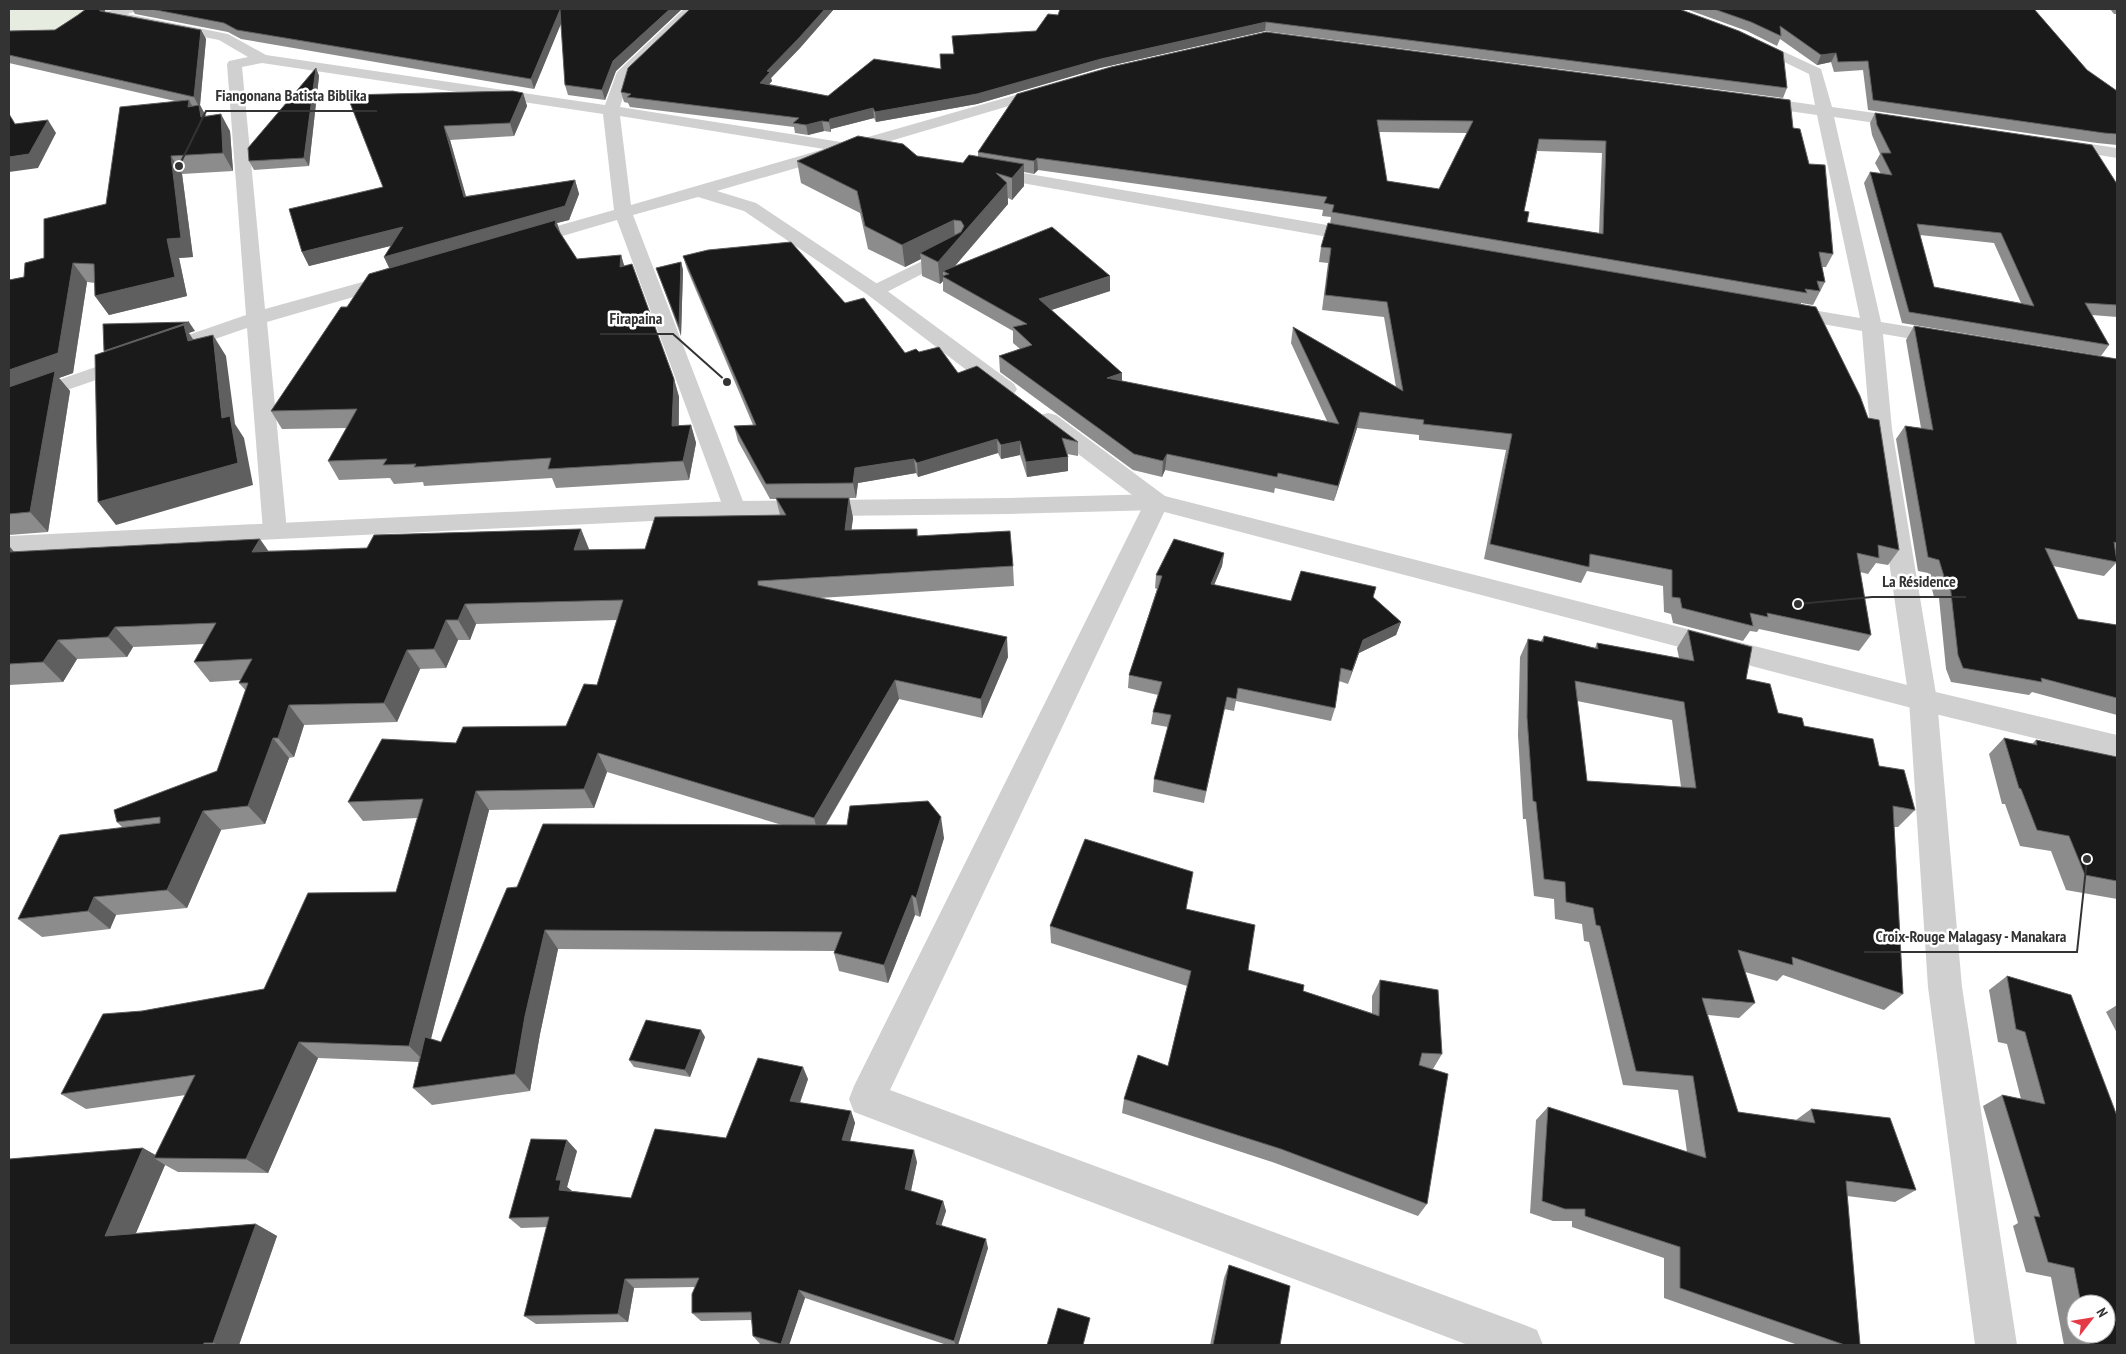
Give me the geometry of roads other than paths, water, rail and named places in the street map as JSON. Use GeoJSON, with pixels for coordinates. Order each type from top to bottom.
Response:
{"type":"FeatureCollection","features":[{"type":"Feature","properties":{"kind":"street"},"geometry":{"type":"LineString","coordinates":[[129,9],[111,16],[223,37],[262,59]]}},
{"type":"Feature","properties":{"kind":"street"},"geometry":{"type":"LineString","coordinates":[[692,9],[622,75],[611,111],[623,213],[734,509]]}},
{"type":"Feature","properties":{"kind":"street"},"geometry":{"type":"LineString","coordinates":[[1732,32],[1816,72],[1872,326],[1881,428],[1923,700],[1945,987],[1996,1345]]}},
{"type":"Feature","properties":{"kind":"street"},"geometry":{"type":"LineString","coordinates":[[275,531],[234,64],[262,59],[611,111],[888,155]]}},
{"type":"Feature","properties":{"kind":"street"},"geometry":{"type":"LineString","coordinates":[[511,246],[1068,84]]}},
{"type":"Feature","properties":{"kind":"street"},"geometry":{"type":"LineString","coordinates":[[1736,98],[1932,126]]}},
{"type":"Feature","properties":{"kind":"street"},"geometry":{"type":"LineString","coordinates":[[2039,141],[2117,153]]}},
{"type":"Feature","properties":{"kind":"street"},"geometry":{"type":"LineString","coordinates":[[967,168],[1380,240]]}},
{"type":"Feature","properties":{"kind":"street"},"geometry":{"type":"LineString","coordinates":[[698,191],[750,207],[875,291],[1157,502]]}},
{"type":"Feature","properties":{"kind":"street"},"geometry":{"type":"LineString","coordinates":[[9,404],[257,318],[407,275]]}},
{"type":"Feature","properties":{"kind":"street"},"geometry":{"type":"LineString","coordinates":[[1764,307],[1960,341]]}},
{"type":"Feature","properties":{"kind":"street"},"geometry":{"type":"LineString","coordinates":[[1157,502],[867,1099],[1522,1345]]}},
{"type":"Feature","properties":{"kind":"street"},"geometry":{"type":"LineString","coordinates":[[9,544],[734,509],[1010,506],[1157,502],[1923,700],[2117,747]]}},
{"type":"Feature","properties":{"kind":"lane"},"geometry":{"type":"LineString","coordinates":[[875,291],[956,249]]}},
{"type":"Feature","properties":{"kind":"place","name":"Fiangonana Batista Biblika"},"geometry":{"type":"Point","coordinates":[179,166]}},
{"type":"Feature","properties":{"kind":"place","name":"Firapaina"},"geometry":{"type":"Point","coordinates":[727,382]}},
{"type":"Feature","properties":{"kind":"place","name":"La Résidence"},"geometry":{"type":"Point","coordinates":[1798,604]}},
{"type":"Feature","properties":{"kind":"place","name":"Croix-Rouge Malagasy - Manakara"},"geometry":{"type":"Point","coordinates":[2087,859]}}]}
